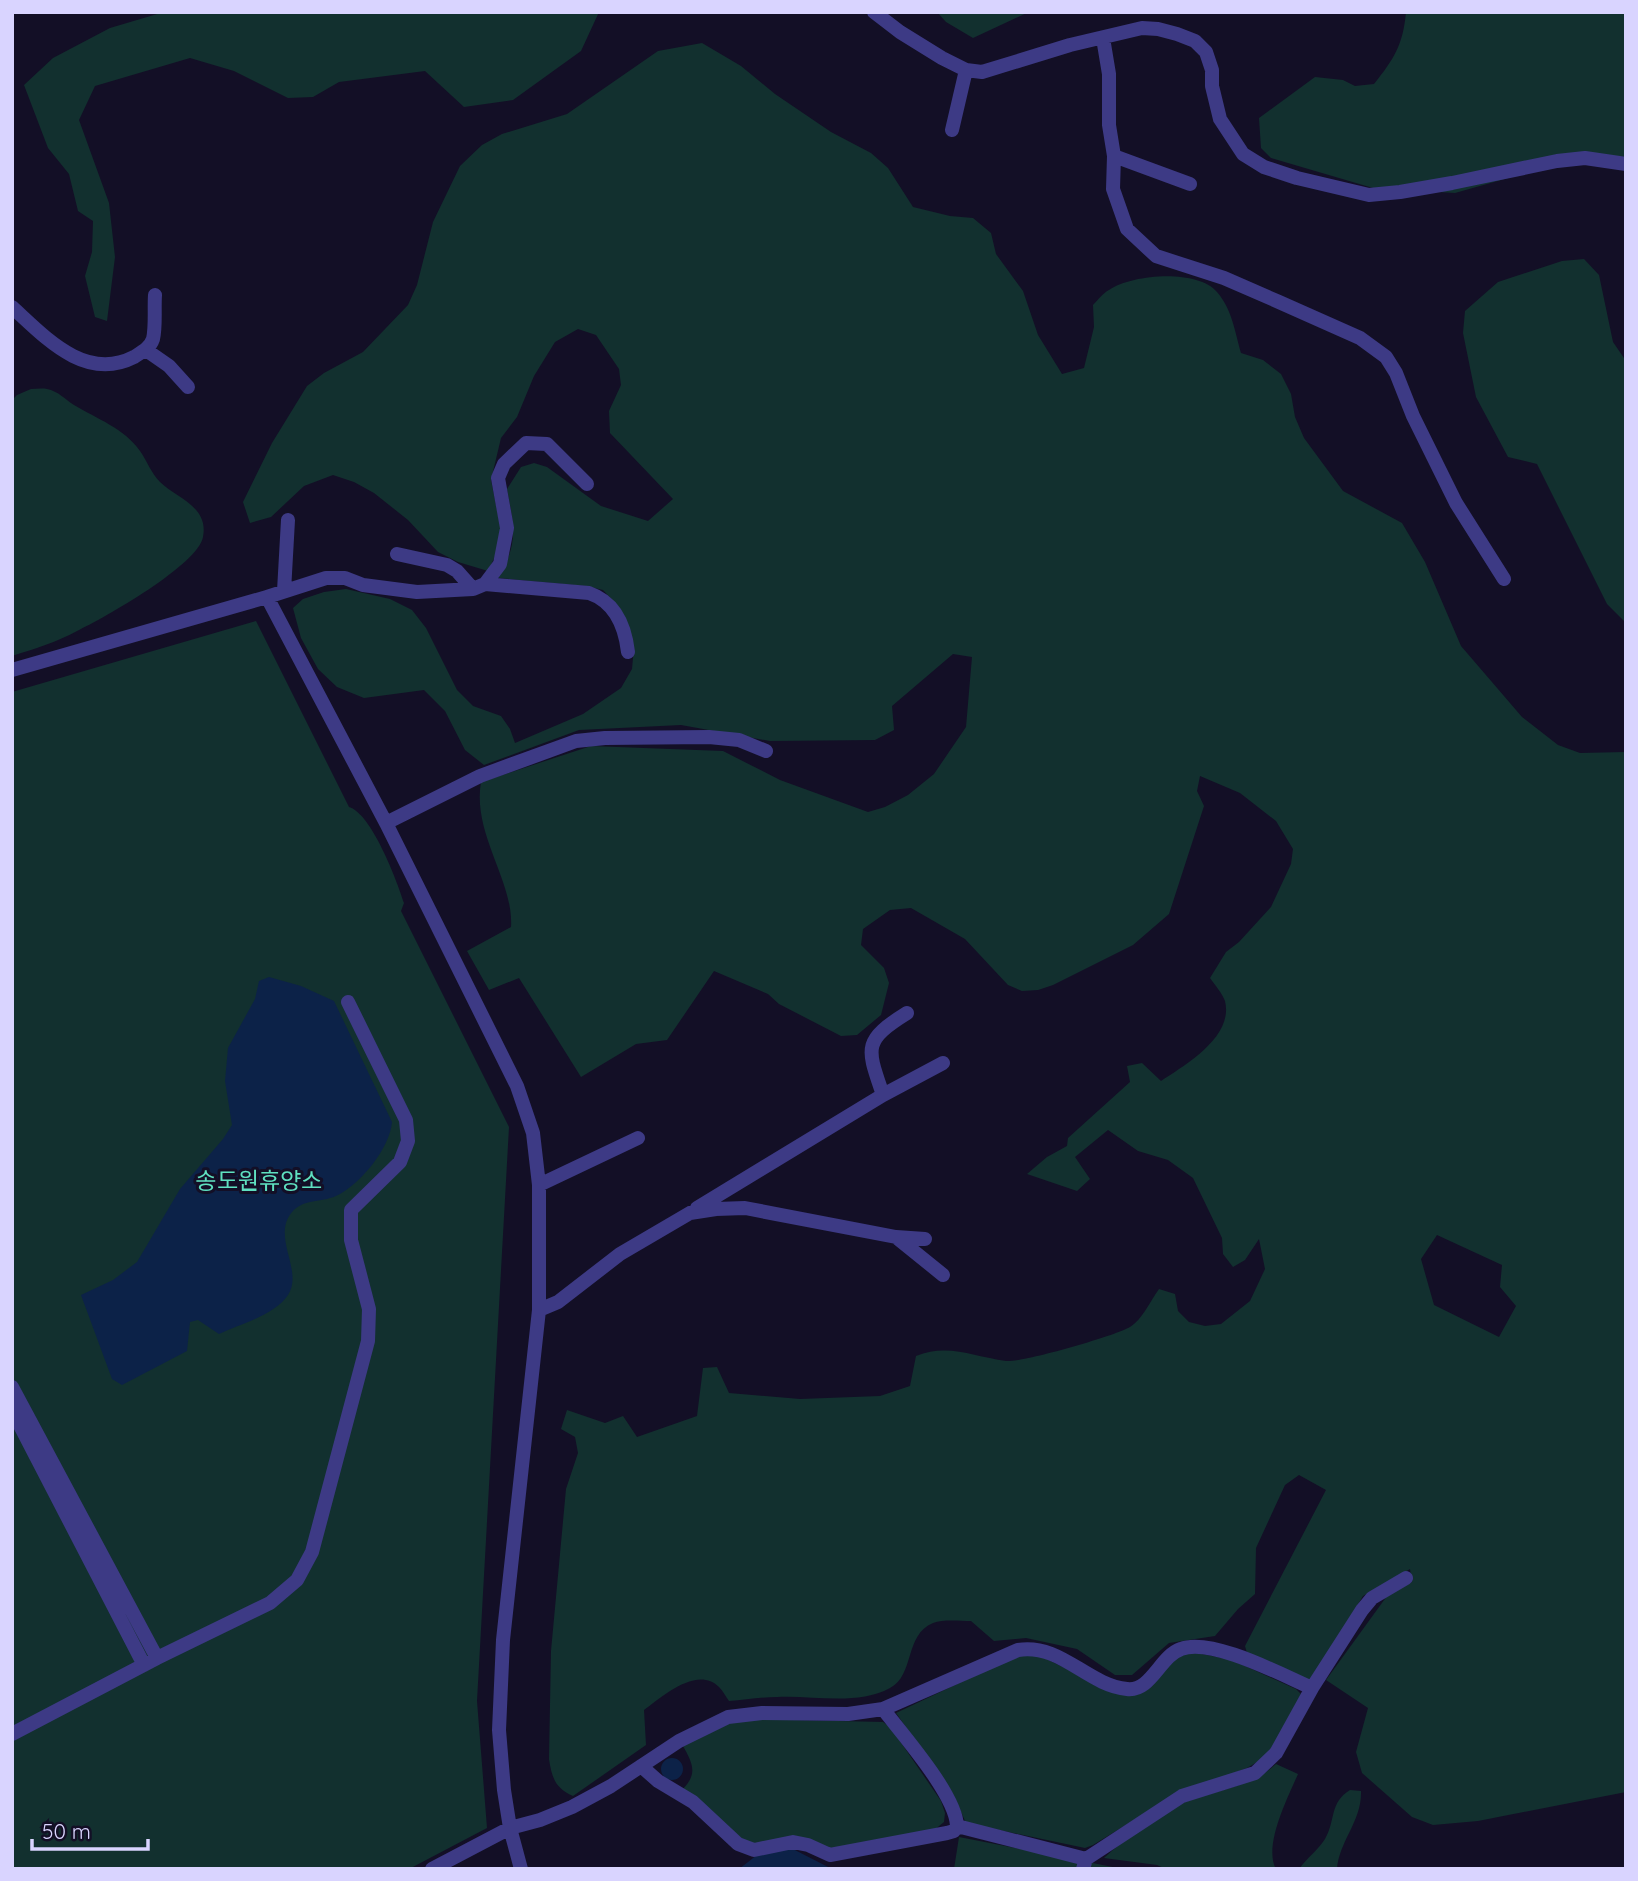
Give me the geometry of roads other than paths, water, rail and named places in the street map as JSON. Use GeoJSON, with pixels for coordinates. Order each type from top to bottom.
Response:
{"type":"FeatureCollection","features":[{"type":"Feature","properties":{"kind":"street"},"geometry":{"type":"LineString","coordinates":[[874,12],[900,32],[966,70],[982,72],[1070,45],[1142,29],[1158,29],[1195,41],[1206,52],[1212,70],[1212,86],[1220,119],[1243,154],[1264,167],[1369,195],[1426,188],[1557,161],[1586,159],[1626,164]]}},
{"type":"Feature","properties":{"kind":"street"},"geometry":{"type":"LineString","coordinates":[[1103,38],[1109,74],[1109,125],[1114,156],[1113,189],[1127,229],[1156,256],[1224,278],[1291,307],[1360,338],[1386,357],[1456,503],[1504,579]]}},
{"type":"Feature","properties":{"kind":"street"},"geometry":{"type":"LineString","coordinates":[[953,130],[966,70]]}},
{"type":"Feature","properties":{"kind":"street"},"geometry":{"type":"LineString","coordinates":[[1114,156],[1190,184]]}},
{"type":"Feature","properties":{"kind":"street"},"geometry":{"type":"LineString","coordinates":[[12,307],[75,359],[97,364],[126,361],[146,350],[153,340],[155,295]]}},
{"type":"Feature","properties":{"kind":"street"},"geometry":{"type":"LineString","coordinates":[[146,350],[169,366],[188,387]]}},
{"type":"Feature","properties":{"kind":"street"},"geometry":{"type":"LineString","coordinates":[[479,587],[500,564],[507,528],[498,478],[504,464],[526,443],[547,444],[587,484]]}},
{"type":"Feature","properties":{"kind":"street"},"geometry":{"type":"LineString","coordinates":[[284,591],[288,520]]}},
{"type":"Feature","properties":{"kind":"street"},"geometry":{"type":"LineString","coordinates":[[397,554],[447,565],[479,587]]}},
{"type":"Feature","properties":{"kind":"street"},"geometry":{"type":"LineString","coordinates":[[12,670],[326,578],[345,578],[363,585],[417,592],[479,587],[589,593],[603,598],[618,618],[626,634],[628,652]]}},
{"type":"Feature","properties":{"kind":"street"},"geometry":{"type":"LineString","coordinates":[[267,597],[386,823],[517,1086],[533,1133],[539,1185],[539,1310],[503,1640],[499,1730],[510,1828],[521,1869]]}},
{"type":"Feature","properties":{"kind":"street"},"geometry":{"type":"LineString","coordinates":[[386,823],[480,776],[576,741],[709,737],[739,740],[766,751]]}},
{"type":"Feature","properties":{"kind":"street"},"geometry":{"type":"LineString","coordinates":[[12,1734],[157,1658],[270,1603],[298,1580],[312,1552],[368,1341],[369,1309],[351,1240],[351,1210],[400,1162],[408,1141],[406,1120],[348,1002]]}},
{"type":"Feature","properties":{"kind":"street"},"geometry":{"type":"LineString","coordinates":[[883,1095],[871,1060],[871,1045],[878,1033],[907,1013]]}},
{"type":"Feature","properties":{"kind":"street"},"geometry":{"type":"LineString","coordinates":[[539,1310],[558,1302],[620,1254],[883,1095],[943,1063]]}},
{"type":"Feature","properties":{"kind":"street"},"geometry":{"type":"LineString","coordinates":[[539,1185],[638,1138]]}},
{"type":"Feature","properties":{"kind":"street"},"geometry":{"type":"LineString","coordinates":[[690,1213],[745,1208],[896,1237],[925,1239]]}},
{"type":"Feature","properties":{"kind":"street"},"geometry":{"type":"LineString","coordinates":[[896,1237],[943,1275]]}},
{"type":"Feature","properties":{"kind":"street"},"geometry":{"type":"LineString","coordinates":[[15,1405],[157,1658]]}},
{"type":"Feature","properties":{"kind":"street"},"geometry":{"type":"LineString","coordinates":[[15,1405],[144,1665]]}},
{"type":"Feature","properties":{"kind":"street"},"geometry":{"type":"LineString","coordinates":[[957,1826],[1084,1864],[1182,1796],[1255,1773],[1276,1753],[1312,1688],[1362,1610],[1372,1598],[1406,1578]]}},
{"type":"Feature","properties":{"kind":"street"},"geometry":{"type":"LineString","coordinates":[[432,1869],[510,1828],[540,1821],[572,1807],[611,1786],[679,1741],[728,1717],[762,1713],[848,1714],[883,1709],[928,1692],[1018,1650],[1040,1650],[1055,1654],[1101,1680],[1132,1690],[1142,1685],[1172,1653],[1183,1648],[1226,1651],[1312,1688]]}},
{"type":"Feature","properties":{"kind":"street"},"geometry":{"type":"LineString","coordinates":[[642,1766],[658,1781],[694,1802],[738,1844],[754,1850],[793,1842],[808,1844],[830,1855],[954,1831],[957,1817],[945,1793],[883,1709]]}},
{"type":"Feature","properties":{"kind":"water"},"geometry":{"type":"Polygon","coordinates":[[[269,977],[301,986],[334,1001],[392,1122],[390,1132],[380,1154],[355,1183],[336,1196],[307,1203],[292,1212],[286,1222],[285,1232],[292,1285],[282,1302],[266,1313],[219,1334],[198,1320],[190,1322],[187,1351],[122,1385],[112,1379],[81,1295],[113,1280],[137,1262],[180,1189],[232,1125],[225,1081],[228,1048],[255,999],[259,981],[269,977]]]}},
{"type":"Feature","properties":{"kind":"water"},"geometry":{"type":"Polygon","coordinates":[[[672,1758],[680,1761],[683,1769],[680,1777],[672,1780],[664,1777],[661,1769],[664,1761],[672,1758]]]}},
{"type":"Feature","properties":{"kind":"water"},"geometry":{"type":"Polygon","coordinates":[[[789,1847],[832,1869],[739,1869],[757,1855],[789,1847]]]}},
{"type":"Feature","properties":{"kind":"park label","name":"송도원휴양소"},"geometry":{"type":"Point","coordinates":[259,1180]}}]}
